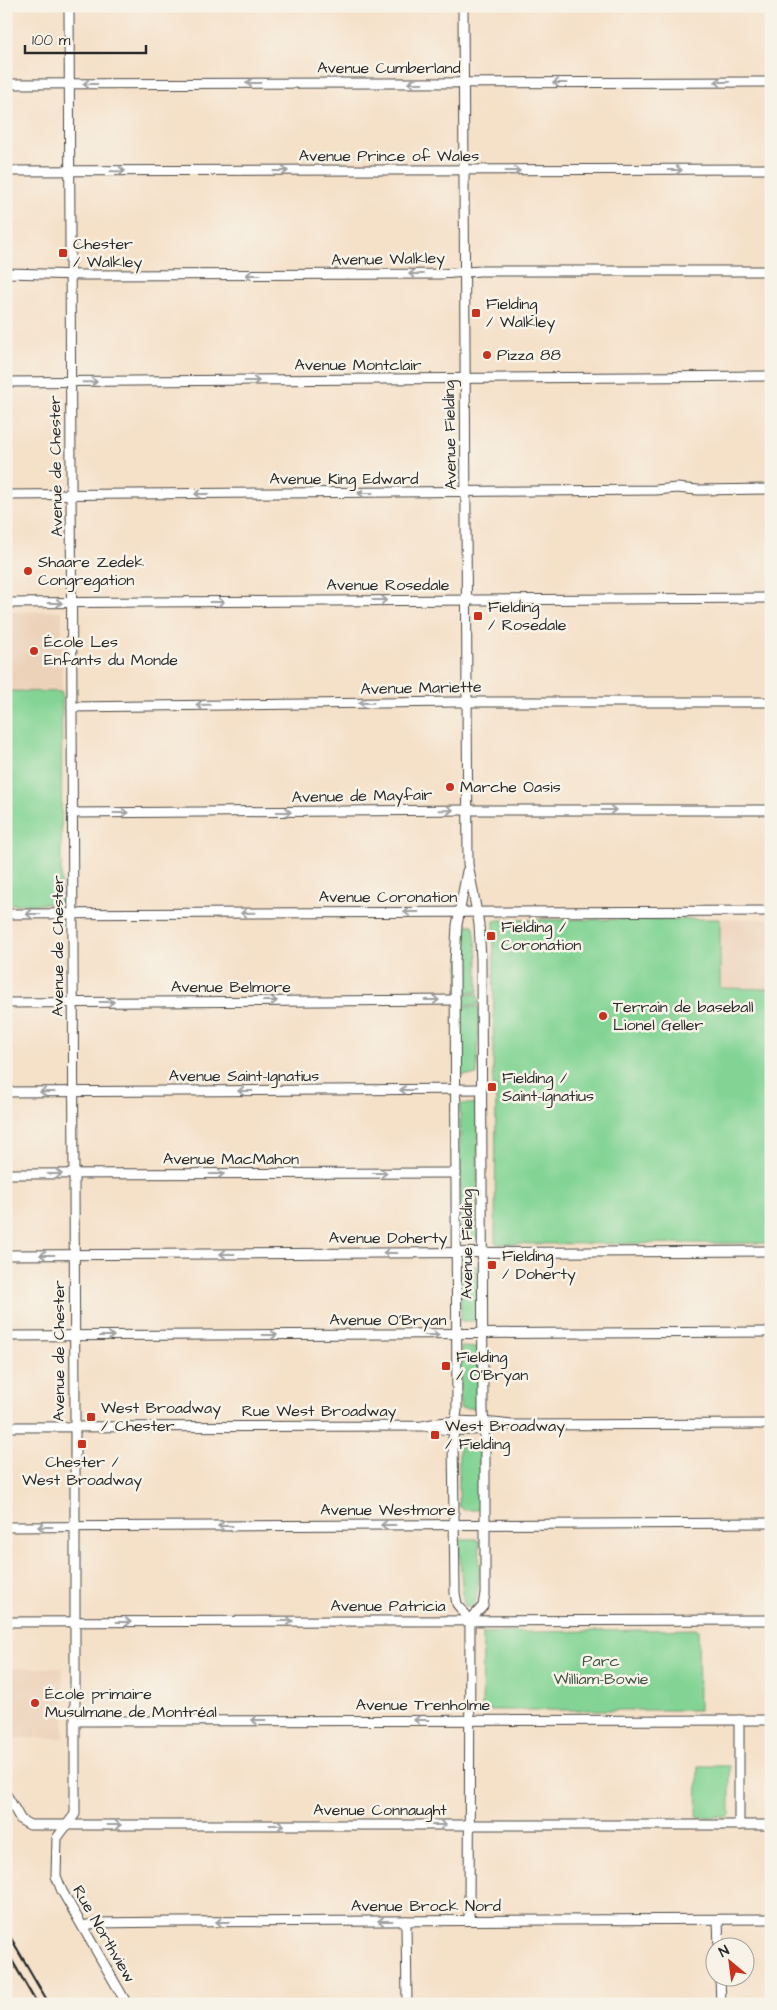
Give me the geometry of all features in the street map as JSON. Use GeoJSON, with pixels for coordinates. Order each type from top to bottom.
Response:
{"type":"FeatureCollection","features":[{"type":"Feature","properties":{"kind":"street","name":"Avenue de Chester"},"geometry":{"type":"LineString","coordinates":[[56,1878],[56,1838],[75,1814],[70,6]]}},
{"type":"Feature","properties":{"kind":"street","name":"Avenue Fielding"},"geometry":{"type":"LineString","coordinates":[[464,6],[468,864],[460,912],[455,961],[456,1334],[454,1525],[455,1599],[460,1609],[470,1620],[484,1604],[486,1525],[482,1252],[481,958],[468,864]]}},
{"type":"Feature","properties":{"kind":"street","name":"Avenue Cumberland"},"geometry":{"type":"LineString","coordinates":[[6,84],[771,82]]}},
{"type":"Feature","properties":{"kind":"street","name":"Avenue Prince of Wales"},"geometry":{"type":"LineString","coordinates":[[6,171],[771,170]]}},
{"type":"Feature","properties":{"kind":"street","name":"Avenue Walkley"},"geometry":{"type":"LineString","coordinates":[[6,273],[441,274],[464,272],[771,270]]}},
{"type":"Feature","properties":{"kind":"street","name":"Avenue Montclair"},"geometry":{"type":"LineString","coordinates":[[6,382],[771,376]]}},
{"type":"Feature","properties":{"kind":"street","name":"Avenue King Edward"},"geometry":{"type":"LineString","coordinates":[[6,495],[466,493],[656,490],[677,488],[698,490],[771,490]]}},
{"type":"Feature","properties":{"kind":"street","name":"Avenue Rosedale"},"geometry":{"type":"LineString","coordinates":[[6,603],[771,598]]}},
{"type":"Feature","properties":{"kind":"street","name":"Avenue Mariette"},"geometry":{"type":"LineString","coordinates":[[72,707],[467,702],[771,702]]}},
{"type":"Feature","properties":{"kind":"street","name":"Avenue de Mayfair"},"geometry":{"type":"LineString","coordinates":[[73,813],[771,810]]}},
{"type":"Feature","properties":{"kind":"street","name":"Avenue Coronation"},"geometry":{"type":"LineString","coordinates":[[6,914],[771,911]]}},
{"type":"Feature","properties":{"kind":"street","name":"Avenue Belmore"},"geometry":{"type":"LineString","coordinates":[[6,1003],[455,1000]]}},
{"type":"Feature","properties":{"kind":"street","name":"Avenue Saint-Ignatius"},"geometry":{"type":"LineString","coordinates":[[6,1092],[481,1090]]}},
{"type":"Feature","properties":{"kind":"street","name":"Avenue MacMahon"},"geometry":{"type":"LineString","coordinates":[[6,1174],[456,1173]]}},
{"type":"Feature","properties":{"kind":"street","name":"Avenue Doherty"},"geometry":{"type":"LineString","coordinates":[[6,1255],[771,1251]]}},
{"type":"Feature","properties":{"kind":"street","name":"Avenue O'Bryan"},"geometry":{"type":"LineString","coordinates":[[6,1336],[771,1332]]}},
{"type":"Feature","properties":{"kind":"street","name":"Rue West Broadway"},"geometry":{"type":"LineString","coordinates":[[6,1428],[422,1426],[442,1430],[455,1425],[771,1424]]}},
{"type":"Feature","properties":{"kind":"street","name":"Avenue Westmore"},"geometry":{"type":"LineString","coordinates":[[6,1527],[771,1523]]}},
{"type":"Feature","properties":{"kind":"street"},"geometry":{"type":"LineString","coordinates":[[469,1920],[470,1620]]}},
{"type":"Feature","properties":{"kind":"street","name":"Avenue Patricia"},"geometry":{"type":"LineString","coordinates":[[6,1622],[771,1620]]}},
{"type":"Feature","properties":{"kind":"street"},"geometry":{"type":"LineString","coordinates":[[739,1720],[739,1825]]}},
{"type":"Feature","properties":{"kind":"street","name":"Avenue Trenholme"},"geometry":{"type":"LineString","coordinates":[[75,1721],[771,1720]]}},
{"type":"Feature","properties":{"kind":"street","name":"Avenue Connaught"},"geometry":{"type":"LineString","coordinates":[[6,1794],[19,1817],[25,1824],[30,1825],[771,1825]]}},
{"type":"Feature","properties":{"kind":"street","name":"Rue Northview"},"geometry":{"type":"LineString","coordinates":[[56,1878],[127,2004]]}},
{"type":"Feature","properties":{"kind":"street","name":"Avenue Brock Nord"},"geometry":{"type":"LineString","coordinates":[[83,1926],[95,1923],[771,1919]]}},
{"type":"Feature","properties":{"kind":"street"},"geometry":{"type":"LineString","coordinates":[[718,1920],[719,1938]]}},
{"type":"Feature","properties":{"kind":"street"},"geometry":{"type":"LineString","coordinates":[[406,1921],[407,2004]]}},
{"type":"Feature","properties":{"kind":"street"},"geometry":{"type":"LineString","coordinates":[[720,1988],[721,2004]]}},
{"type":"Feature","properties":{"kind":"shaded area","name":"École Les Enfants du Monde"},"geometry":{"type":"Polygon","coordinates":[[[62,611],[62,692],[6,691],[6,612],[62,611]]]}},
{"type":"Feature","properties":{"kind":"shaded area"},"geometry":{"type":"Polygon","coordinates":[[[720,919],[771,919],[771,989],[720,989],[720,919]]]}},
{"type":"Feature","properties":{"kind":"shaded area","name":"École primaire Musulmane de Montréal"},"geometry":{"type":"Polygon","coordinates":[[[6,1668],[63,1668],[64,1738],[6,1738],[6,1668]]]}},
{"type":"Feature","properties":{"kind":"green space"},"geometry":{"type":"Polygon","coordinates":[[[6,691],[62,692],[61,904],[6,904],[6,691]]]}},
{"type":"Feature","properties":{"kind":"green space"},"geometry":{"type":"Polygon","coordinates":[[[720,919],[720,988],[771,989],[771,1243],[498,1244],[495,1242],[496,1086],[493,1086],[494,921],[720,919]]]}},
{"type":"Feature","properties":{"kind":"green space"},"geometry":{"type":"Polygon","coordinates":[[[463,925],[473,925],[474,927],[478,957],[478,992],[458,992],[460,941],[463,925]]]}},
{"type":"Feature","properties":{"kind":"green space"},"geometry":{"type":"Polygon","coordinates":[[[458,994],[478,994],[478,1005],[458,1005],[458,994]]]}},
{"type":"Feature","properties":{"kind":"green space"},"geometry":{"type":"Polygon","coordinates":[[[458,1007],[479,1007],[477,1075],[459,1075],[458,1007]]]}},
{"type":"Feature","properties":{"kind":"green space"},"geometry":{"type":"Polygon","coordinates":[[[460,1104],[477,1104],[478,1239],[460,1240],[460,1104]]]}},
{"type":"Feature","properties":{"kind":"green space"},"geometry":{"type":"Polygon","coordinates":[[[460,1266],[478,1266],[478,1321],[461,1321],[460,1266]]]}},
{"type":"Feature","properties":{"kind":"green space"},"geometry":{"type":"Polygon","coordinates":[[[461,1347],[479,1348],[479,1408],[460,1408],[461,1347]]]}},
{"type":"Feature","properties":{"kind":"green space"},"geometry":{"type":"Polygon","coordinates":[[[478,1441],[480,1507],[476,1510],[463,1510],[459,1506],[459,1445],[462,1442],[478,1441]]]}},
{"type":"Feature","properties":{"kind":"green space"},"geometry":{"type":"Polygon","coordinates":[[[462,1539],[476,1539],[480,1542],[479,1575],[475,1606],[465,1606],[463,1599],[459,1543],[462,1539]]]}},
{"type":"Feature","properties":{"kind":"green space","name":"Parc William-Bowie"},"geometry":{"type":"Polygon","coordinates":[[[698,1629],[699,1710],[482,1710],[483,1633],[698,1629]]]}},
{"type":"Feature","properties":{"kind":"green space"},"geometry":{"type":"Polygon","coordinates":[[[698,1766],[730,1766],[730,1815],[728,1817],[697,1817],[698,1766]]]}},
{"type":"Feature","properties":{"kind":"railway"},"geometry":{"type":"LineString","coordinates":[[6,1930],[49,2004]]}},
{"type":"Feature","properties":{"kind":"railway"},"geometry":{"type":"LineString","coordinates":[[6,1950],[37,2004]]}},
{"type":"Feature","properties":{"kind":"place","name":"Chester / Walkley"},"geometry":{"type":"Point","coordinates":[63,253]}},
{"type":"Feature","properties":{"kind":"place","name":"Fielding / Walkley"},"geometry":{"type":"Point","coordinates":[476,313]}},
{"type":"Feature","properties":{"kind":"place","name":"Pizza 88"},"geometry":{"type":"Point","coordinates":[487,355]}},
{"type":"Feature","properties":{"kind":"place","name":"Shaare Zedek Congregation"},"geometry":{"type":"Point","coordinates":[28,571]}},
{"type":"Feature","properties":{"kind":"place","name":"Fielding / Rosedale"},"geometry":{"type":"Point","coordinates":[478,616]}},
{"type":"Feature","properties":{"kind":"place","name":"École Les Enfants du Monde"},"geometry":{"type":"Point","coordinates":[34,651]}},
{"type":"Feature","properties":{"kind":"place","name":"Marche Oasis"},"geometry":{"type":"Point","coordinates":[450,787]}},
{"type":"Feature","properties":{"kind":"place","name":"Fielding / Coronation"},"geometry":{"type":"Point","coordinates":[491,936]}},
{"type":"Feature","properties":{"kind":"place","name":"Terrain de baseball Lionel Geller"},"geometry":{"type":"Point","coordinates":[603,1016]}},
{"type":"Feature","properties":{"kind":"place","name":"Fielding / Saint-Ignatius"},"geometry":{"type":"Point","coordinates":[492,1087]}},
{"type":"Feature","properties":{"kind":"place","name":"Fielding / Doherty"},"geometry":{"type":"Point","coordinates":[492,1265]}},
{"type":"Feature","properties":{"kind":"place","name":"Fielding / O'Bryan"},"geometry":{"type":"Point","coordinates":[446,1366]}},
{"type":"Feature","properties":{"kind":"place","name":"West Broadway / Chester"},"geometry":{"type":"Point","coordinates":[91,1417]}},
{"type":"Feature","properties":{"kind":"place","name":"West Broadway / Fielding"},"geometry":{"type":"Point","coordinates":[435,1435]}},
{"type":"Feature","properties":{"kind":"place","name":"Chester / West Broadway"},"geometry":{"type":"Point","coordinates":[82,1444]}},
{"type":"Feature","properties":{"kind":"place","name":"École primaire Musulmane de Montréal"},"geometry":{"type":"Point","coordinates":[35,1703]}}]}
